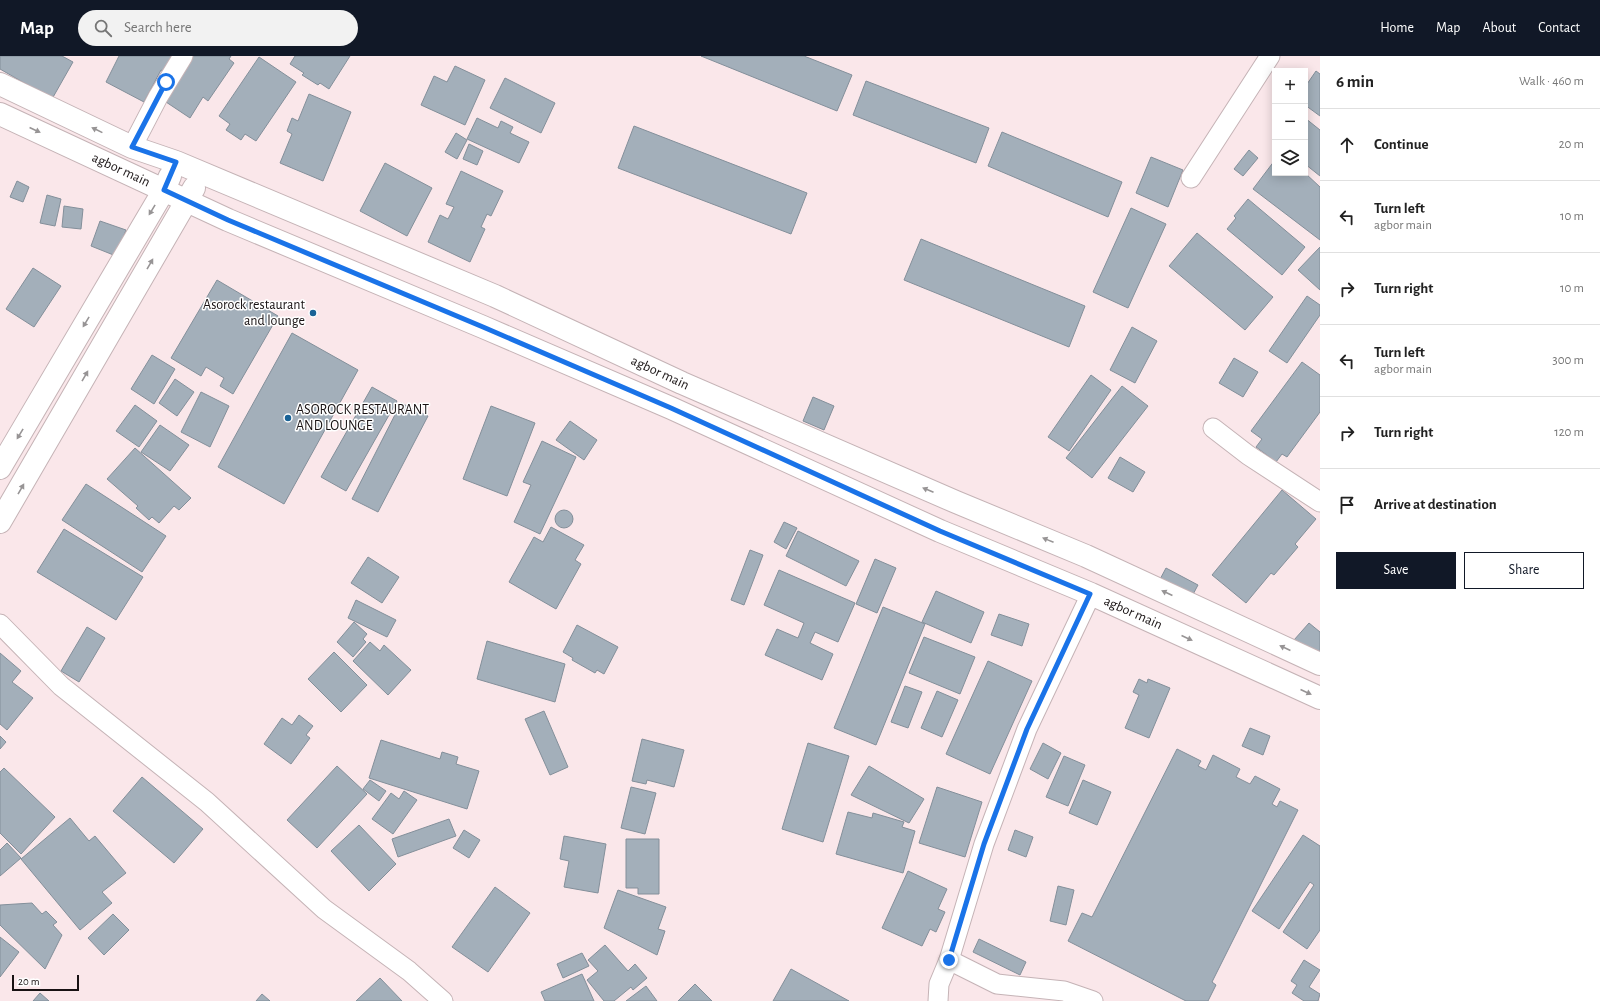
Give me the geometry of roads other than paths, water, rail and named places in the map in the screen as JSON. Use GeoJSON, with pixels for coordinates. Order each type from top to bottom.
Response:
{"type":"FeatureCollection","features":[{"type":"Feature","properties":{"kind":"main road","name":"agbor main"},"geometry":{"type":"LineString","coordinates":[[0,84],[132,147],[176,162],[496,296],[682,383],[956,502],[1086,556],[1320,664]]}},
{"type":"Feature","properties":{"kind":"main road","name":"agbor main"},"geometry":{"type":"LineString","coordinates":[[0,114],[228,220],[671,408],[940,531],[1090,594],[1320,698]]}},
{"type":"Feature","properties":{"kind":"main road"},"geometry":{"type":"LineString","coordinates":[[0,468],[164,190],[176,162]]}},
{"type":"Feature","properties":{"kind":"main road"},"geometry":{"type":"LineString","coordinates":[[0,522],[186,200],[203,174]]}},
{"type":"Feature","properties":{"kind":"street"},"geometry":{"type":"LineString","coordinates":[[132,147],[158,96],[183,56]]}},
{"type":"Feature","properties":{"kind":"street"},"geometry":{"type":"LineString","coordinates":[[1191,178],[1270,56]]}},
{"type":"Feature","properties":{"kind":"street"},"geometry":{"type":"LineString","coordinates":[[1213,428],[1248,455],[1320,502]]}},
{"type":"Feature","properties":{"kind":"street"},"geometry":{"type":"LineString","coordinates":[[938,1001],[939,984],[949,960],[984,844],[1027,729],[1090,594]]}},
{"type":"Feature","properties":{"kind":"street"},"geometry":{"type":"LineString","coordinates":[[0,624],[61,686],[207,802],[324,909],[409,971],[443,1001]]}},
{"type":"Feature","properties":{"kind":"street"},"geometry":{"type":"LineString","coordinates":[[949,960],[997,984],[1064,991],[1093,1001]]}},
{"type":"Feature","properties":{"kind":"place","name":"Asorock restaurant and lounge"},"geometry":{"type":"Point","coordinates":[313,313]}},
{"type":"Feature","properties":{"kind":"place","name":"ASOROCK RESTAURANT AND LOUNGE"},"geometry":{"type":"Point","coordinates":[288,418]}}]}
